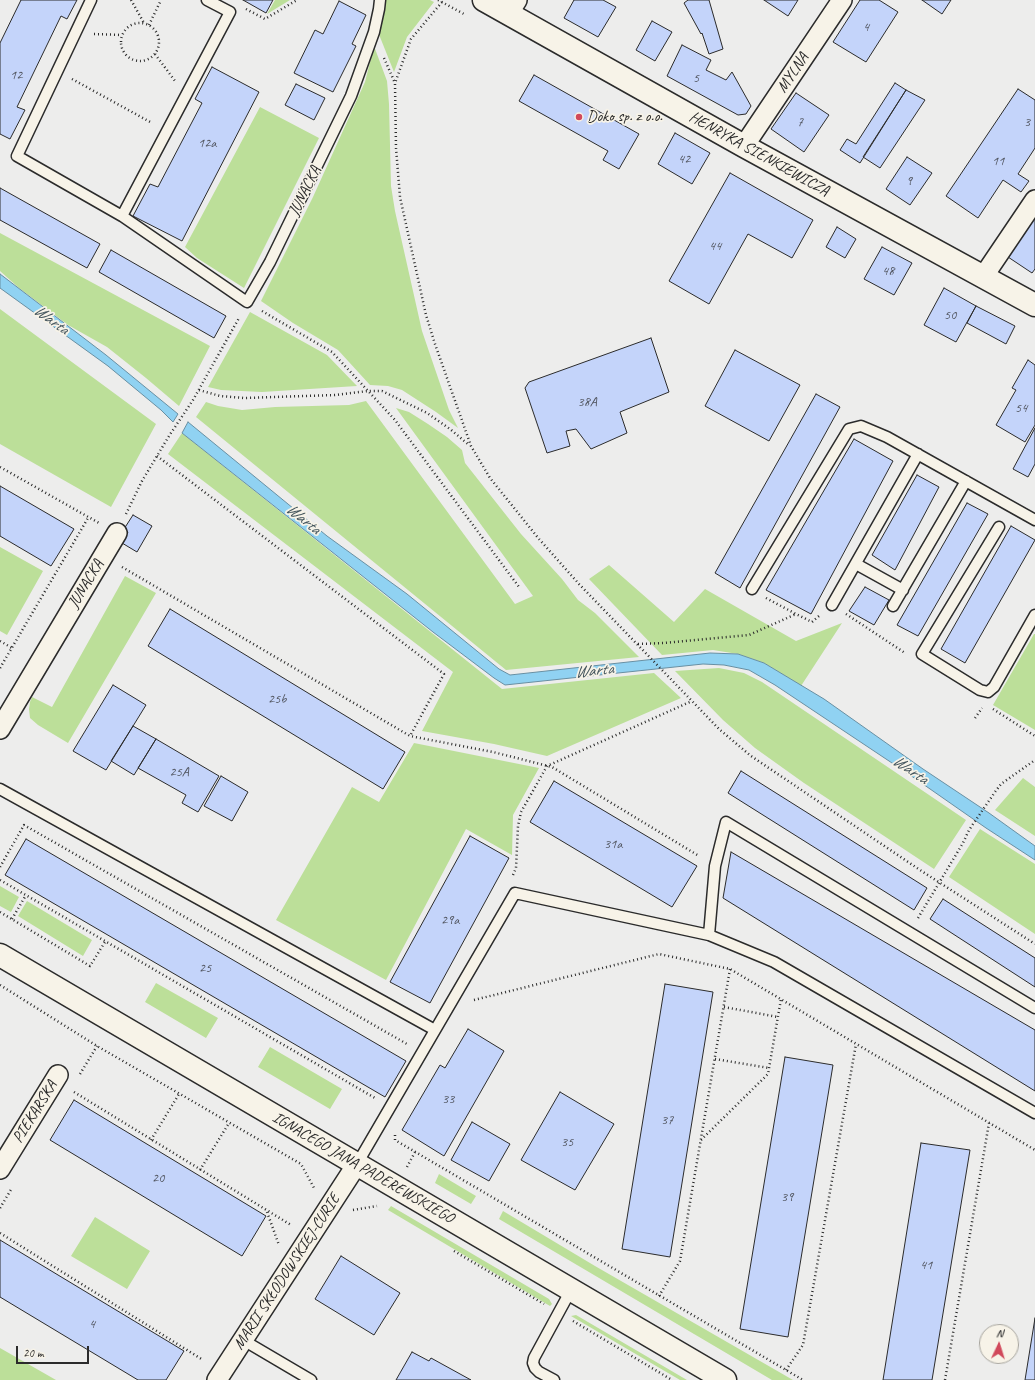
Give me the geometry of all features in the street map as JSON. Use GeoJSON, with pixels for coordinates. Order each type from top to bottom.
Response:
{"type":"FeatureCollection","features":[{"type":"Feature","properties":{"kind":"main road","name":"HENRYKA SIENKIEWICZA"},"geometry":{"type":"LineString","coordinates":[[484,0],[513,7],[744,146],[1035,305]]}},
{"type":"Feature","properties":{"kind":"main road","name":"IGNACEGO JANA PADEREWSKIEGO"},"geometry":{"type":"LineString","coordinates":[[0,956],[725,1380]]}},
{"type":"Feature","properties":{"kind":"street","name":"MYLNA"},"geometry":{"type":"LineString","coordinates":[[744,146],[842,0]]}},
{"type":"Feature","properties":{"kind":"street"},"geometry":{"type":"LineString","coordinates":[[983,277],[1035,200]]}},
{"type":"Feature","properties":{"kind":"street","name":"JUNACKA"},"geometry":{"type":"LineString","coordinates":[[0,729],[117,533]]}},
{"type":"Feature","properties":{"kind":"street","name":"PIEKARSKA"},"geometry":{"type":"LineString","coordinates":[[0,1169],[64,1082]]}},
{"type":"Feature","properties":{"kind":"street","name":"MARII SKŁODOWSKIEJ-CURIE"},"geometry":{"type":"LineString","coordinates":[[217,1380],[357,1164]]}},
{"type":"Feature","properties":{"kind":"lane"},"geometry":{"type":"LineString","coordinates":[[91,0],[17,156],[122,216],[247,302]]}},
{"type":"Feature","properties":{"kind":"lane"},"geometry":{"type":"LineString","coordinates":[[122,216],[230,12],[207,0]]}},
{"type":"Feature","properties":{"kind":"lane","name":"JUNACKA"},"geometry":{"type":"LineString","coordinates":[[247,302],[270,262],[351,96],[374,32],[380,0]]}},
{"type":"Feature","properties":{"kind":"lane"},"geometry":{"type":"LineString","coordinates":[[752,589],[848,429],[861,426],[887,437],[1035,520]]}},
{"type":"Feature","properties":{"kind":"lane"},"geometry":{"type":"LineString","coordinates":[[832,605],[918,454]]}},
{"type":"Feature","properties":{"kind":"lane"},"geometry":{"type":"LineString","coordinates":[[893,606],[966,481]]}},
{"type":"Feature","properties":{"kind":"lane"},"geometry":{"type":"LineString","coordinates":[[999,527],[922,654],[980,690],[988,692],[994,687],[1035,617]]}},
{"type":"Feature","properties":{"kind":"lane"},"geometry":{"type":"LineString","coordinates":[[856,564],[903,590]]}},
{"type":"Feature","properties":{"kind":"lane"},"geometry":{"type":"LineString","coordinates":[[0,789],[436,1030]]}},
{"type":"Feature","properties":{"kind":"lane"},"geometry":{"type":"LineString","coordinates":[[709,935],[715,866],[726,822],[1035,1008]]}},
{"type":"Feature","properties":{"kind":"lane"},"geometry":{"type":"LineString","coordinates":[[357,1164],[391,1108],[515,892],[709,935],[774,962],[1035,1113]]}},
{"type":"Feature","properties":{"kind":"lane"},"geometry":{"type":"LineString","coordinates":[[554,1380],[539,1372],[533,1363],[534,1358],[571,1290]]}},
{"type":"Feature","properties":{"kind":"lane"},"geometry":{"type":"LineString","coordinates":[[243,1340],[311,1380]]}},
{"type":"Feature","properties":{"kind":"path"},"geometry":{"type":"LineString","coordinates":[[131,0],[145,23]]}},
{"type":"Feature","properties":{"kind":"path"},"geometry":{"type":"LineString","coordinates":[[149,25],[161,0]]}},
{"type":"Feature","properties":{"kind":"path"},"geometry":{"type":"LineString","coordinates":[[265,19],[297,0]]}},
{"type":"Feature","properties":{"kind":"path"},"geometry":{"type":"LineString","coordinates":[[442,2],[411,39],[395,83],[396,148],[400,196],[426,315],[452,397],[470,446],[490,478],[539,539],[579,584],[692,701],[719,728],[751,756],[939,882],[1035,944]]}},
{"type":"Feature","properties":{"kind":"path"},"geometry":{"type":"LineString","coordinates":[[135,23],[145,23],[149,25],[157,32],[159,39],[159,45],[155,54],[147,60],[140,61],[128,57],[122,47],[121,41],[125,30],[135,23]]}},
{"type":"Feature","properties":{"kind":"path"},"geometry":{"type":"LineString","coordinates":[[155,54],[185,96]]}},
{"type":"Feature","properties":{"kind":"path"},"geometry":{"type":"LineString","coordinates":[[57,72],[167,131]]}},
{"type":"Feature","properties":{"kind":"path"},"geometry":{"type":"LineString","coordinates":[[0,467],[117,533],[142,481],[199,390],[247,302],[332,352],[395,420],[519,587]]}},
{"type":"Feature","properties":{"kind":"path"},"geometry":{"type":"LineString","coordinates":[[199,390],[220,396],[244,398],[335,395],[382,391],[406,402],[450,429],[470,446]]}},
{"type":"Feature","properties":{"kind":"path"},"geometry":{"type":"LineString","coordinates":[[157,456],[444,674],[410,736]]}},
{"type":"Feature","properties":{"kind":"path"},"geometry":{"type":"LineString","coordinates":[[0,668],[88,518]]}},
{"type":"Feature","properties":{"kind":"path"},"geometry":{"type":"LineString","coordinates":[[103,556],[410,736],[493,752],[552,767],[715,866]]}},
{"type":"Feature","properties":{"kind":"path"},"geometry":{"type":"LineString","coordinates":[[752,589],[812,622],[832,605],[912,657]]}},
{"type":"Feature","properties":{"kind":"path"},"geometry":{"type":"LineString","coordinates":[[637,644],[749,635],[796,614]]}},
{"type":"Feature","properties":{"kind":"path"},"geometry":{"type":"LineString","coordinates":[[0,641],[12,648]]}},
{"type":"Feature","properties":{"kind":"path"},"geometry":{"type":"LineString","coordinates":[[516,868],[518,826],[521,812],[547,766],[692,701]]}},
{"type":"Feature","properties":{"kind":"path"},"geometry":{"type":"LineString","coordinates":[[975,718],[984,704]]}},
{"type":"Feature","properties":{"kind":"path"},"geometry":{"type":"LineString","coordinates":[[991,708],[1035,736]]}},
{"type":"Feature","properties":{"kind":"path"},"geometry":{"type":"LineString","coordinates":[[909,932],[969,830],[995,792],[1001,784],[1035,762]]}},
{"type":"Feature","properties":{"kind":"path"},"geometry":{"type":"LineString","coordinates":[[0,867],[24,825],[409,1046]]}},
{"type":"Feature","properties":{"kind":"path"},"geometry":{"type":"LineString","coordinates":[[0,880],[391,1108]]}},
{"type":"Feature","properties":{"kind":"path"},"geometry":{"type":"LineString","coordinates":[[12,919],[26,895]]}},
{"type":"Feature","properties":{"kind":"path"},"geometry":{"type":"LineString","coordinates":[[0,912],[90,966],[105,942]]}},
{"type":"Feature","properties":{"kind":"path"},"geometry":{"type":"LineString","coordinates":[[472,1001],[659,954],[730,969],[1035,1150]]}},
{"type":"Feature","properties":{"kind":"path"},"geometry":{"type":"LineString","coordinates":[[659,1296],[680,1260],[730,969]]}},
{"type":"Feature","properties":{"kind":"path"},"geometry":{"type":"LineString","coordinates":[[0,985],[97,1046],[301,1164],[316,1190]]}},
{"type":"Feature","properties":{"kind":"path"},"geometry":{"type":"LineString","coordinates":[[701,1140],[768,1074],[781,999]]}},
{"type":"Feature","properties":{"kind":"path"},"geometry":{"type":"LineString","coordinates":[[724,1007],[778,1017]]}},
{"type":"Feature","properties":{"kind":"path"},"geometry":{"type":"LineString","coordinates":[[786,1370],[803,1345],[856,1044]]}},
{"type":"Feature","properties":{"kind":"path"},"geometry":{"type":"LineString","coordinates":[[78,1077],[97,1046]]}},
{"type":"Feature","properties":{"kind":"path"},"geometry":{"type":"LineString","coordinates":[[715,1058],[769,1068]]}},
{"type":"Feature","properties":{"kind":"path"},"geometry":{"type":"LineString","coordinates":[[64,1082],[152,1140],[292,1226]]}},
{"type":"Feature","properties":{"kind":"path"},"geometry":{"type":"LineString","coordinates":[[152,1140],[179,1094]]}},
{"type":"Feature","properties":{"kind":"path"},"geometry":{"type":"LineString","coordinates":[[200,1170],[229,1123]]}},
{"type":"Feature","properties":{"kind":"path"},"geometry":{"type":"LineString","coordinates":[[945,1380],[989,1123]]}},
{"type":"Feature","properties":{"kind":"path"},"geometry":{"type":"LineString","coordinates":[[409,1148],[803,1380]]}},
{"type":"Feature","properties":{"kind":"path"},"geometry":{"type":"LineString","coordinates":[[376,1205],[383,1209]]}},
{"type":"Feature","properties":{"kind":"path"},"geometry":{"type":"LineString","coordinates":[[267,1211],[279,1246]]}},
{"type":"Feature","properties":{"kind":"path"},"geometry":{"type":"LineString","coordinates":[[0,1233],[206,1361]]}},
{"type":"Feature","properties":{"kind":"path"},"geometry":{"type":"LineString","coordinates":[[452,1250],[672,1380]]}},
{"type":"Feature","properties":{"kind":"green space"},"geometry":{"type":"Polygon","coordinates":[[[275,0],[290,0],[267,14],[275,0]]]}},
{"type":"Feature","properties":{"kind":"green space"},"geometry":{"type":"Polygon","coordinates":[[[384,0],[430,0],[434,2],[407,37],[394,72],[378,32],[384,9],[384,0]]]}},
{"type":"Feature","properties":{"kind":"green space"},"geometry":{"type":"Polygon","coordinates":[[[374,46],[387,81],[391,186],[395,211],[422,331],[449,410],[458,428],[402,390],[388,386],[370,385],[338,350],[293,323],[261,301],[313,197],[365,82],[374,46]]]}},
{"type":"Feature","properties":{"kind":"green space"},"geometry":{"type":"Polygon","coordinates":[[[260,107],[319,138],[244,288],[197,258],[185,247],[260,107]]]}},
{"type":"Feature","properties":{"kind":"green space"},"geometry":{"type":"Polygon","coordinates":[[[0,233],[210,346],[179,406],[107,347],[68,325],[19,288],[0,271],[0,233]]]}},
{"type":"Feature","properties":{"kind":"green space"},"geometry":{"type":"Polygon","coordinates":[[[0,309],[156,424],[111,507],[0,444],[0,309]]]}},
{"type":"Feature","properties":{"kind":"green space"},"geometry":{"type":"Polygon","coordinates":[[[250,312],[327,355],[357,386],[262,392],[221,390],[208,387],[250,312]]]}},
{"type":"Feature","properties":{"kind":"green space"},"geometry":{"type":"Polygon","coordinates":[[[366,401],[515,604],[533,596],[396,408],[409,412],[428,424],[447,437],[462,450],[465,463],[521,534],[562,579],[578,600],[595,613],[639,657],[506,670],[196,417],[206,402],[218,406],[242,410],[275,407],[349,405],[366,401]]]}},
{"type":"Feature","properties":{"kind":"green space"},"geometry":{"type":"Polygon","coordinates":[[[182,433],[502,689],[654,673],[681,698],[547,756],[494,744],[422,731],[453,672],[168,454],[182,433]]]}},
{"type":"Feature","properties":{"kind":"green space"},"geometry":{"type":"Polygon","coordinates":[[[0,547],[43,571],[7,635],[0,631],[0,547]]]}},
{"type":"Feature","properties":{"kind":"green space"},"geometry":{"type":"Polygon","coordinates":[[[609,565],[674,622],[705,589],[796,641],[842,623],[801,686],[764,663],[738,654],[713,650],[662,655],[589,579],[609,565]]]}},
{"type":"Feature","properties":{"kind":"green space"},"geometry":{"type":"Polygon","coordinates":[[[125,576],[156,593],[68,743],[38,725],[30,718],[30,702],[32,697],[52,707],[125,576]]]}},
{"type":"Feature","properties":{"kind":"green space"},"geometry":{"type":"Polygon","coordinates":[[[1035,634],[1035,730],[993,705],[1035,634]]]}},
{"type":"Feature","properties":{"kind":"green space"},"geometry":{"type":"Polygon","coordinates":[[[719,668],[744,673],[762,682],[966,820],[934,869],[804,783],[755,748],[723,720],[675,671],[719,668]]]}},
{"type":"Feature","properties":{"kind":"green space"},"geometry":{"type":"Polygon","coordinates":[[[414,743],[539,768],[513,815],[512,855],[466,829],[386,980],[276,920],[352,787],[379,802],[414,743]]]}},
{"type":"Feature","properties":{"kind":"green space"},"geometry":{"type":"Polygon","coordinates":[[[1023,778],[1035,787],[1035,836],[995,810],[1023,778]]]}},
{"type":"Feature","properties":{"kind":"green space"},"geometry":{"type":"Polygon","coordinates":[[[980,829],[1035,864],[1035,934],[949,877],[980,829]]]}},
{"type":"Feature","properties":{"kind":"green space"},"geometry":{"type":"Polygon","coordinates":[[[0,886],[19,897],[11,912],[0,906],[0,886]]]}},
{"type":"Feature","properties":{"kind":"green space"},"geometry":{"type":"Polygon","coordinates":[[[27,901],[92,940],[83,956],[18,916],[27,901]]]}},
{"type":"Feature","properties":{"kind":"green space"},"geometry":{"type":"Polygon","coordinates":[[[156,983],[218,1018],[206,1038],[145,1002],[156,983]]]}},
{"type":"Feature","properties":{"kind":"green space"},"geometry":{"type":"Polygon","coordinates":[[[270,1047],[342,1089],[330,1109],[258,1067],[270,1047]]]}},
{"type":"Feature","properties":{"kind":"green space"},"geometry":{"type":"Polygon","coordinates":[[[439,1174],[476,1196],[471,1204],[435,1183],[439,1174]]]}},
{"type":"Feature","properties":{"kind":"green space"},"geometry":{"type":"Polygon","coordinates":[[[391,1206],[549,1299],[552,1304],[550,1306],[388,1210],[391,1206]]]}},
{"type":"Feature","properties":{"kind":"green space"},"geometry":{"type":"Polygon","coordinates":[[[503,1211],[793,1380],[772,1380],[499,1219],[503,1211]]]}},
{"type":"Feature","properties":{"kind":"green space"},"geometry":{"type":"Polygon","coordinates":[[[95,1217],[150,1251],[127,1289],[71,1256],[95,1217]]]}},
{"type":"Feature","properties":{"kind":"green space"},"geometry":{"type":"Polygon","coordinates":[[[576,1315],[687,1380],[680,1380],[571,1316],[576,1315]]]}},
{"type":"Feature","properties":{"kind":"green space"},"geometry":{"type":"Polygon","coordinates":[[[0,1348],[56,1380],[0,1380],[0,1348]]]}},
{"type":"Feature","properties":{"kind":"water","name":"Warta"},"geometry":{"type":"Polygon","coordinates":[[[0,274],[106,355],[178,414],[173,422],[161,410],[108,366],[0,288],[0,274]]]}},
{"type":"Feature","properties":{"kind":"water","name":"Warta"},"geometry":{"type":"Polygon","coordinates":[[[188,422],[327,536],[407,594],[499,669],[510,675],[710,653],[738,654],[764,663],[824,699],[1035,846],[1035,860],[775,685],[749,670],[724,665],[703,664],[505,685],[433,632],[182,433],[188,422]]]}},
{"type":"Feature","properties":{"kind":"building"},"geometry":{"type":"Polygon","coordinates":[[[21,0],[77,0],[67,19],[61,16],[17,107],[25,110],[10,139],[0,134],[0,43],[21,0]]]}},
{"type":"Feature","properties":{"kind":"building"},"geometry":{"type":"Polygon","coordinates":[[[243,0],[273,0],[266,13],[243,0]]]}},
{"type":"Feature","properties":{"kind":"building"},"geometry":{"type":"Polygon","coordinates":[[[574,0],[603,0],[616,7],[598,37],[564,18],[574,0]]]}},
{"type":"Feature","properties":{"kind":"building"},"geometry":{"type":"Polygon","coordinates":[[[688,0],[709,0],[723,49],[709,54],[702,33],[701,34],[684,3],[688,0]]]}},
{"type":"Feature","properties":{"kind":"building"},"geometry":{"type":"Polygon","coordinates":[[[764,0],[798,0],[788,16],[764,0]]]}},
{"type":"Feature","properties":{"kind":"building"},"geometry":{"type":"Polygon","coordinates":[[[860,0],[879,0],[898,12],[866,62],[833,42],[860,0]]]}},
{"type":"Feature","properties":{"kind":"building"},"geometry":{"type":"Polygon","coordinates":[[[922,0],[951,0],[942,14],[922,0]]]}},
{"type":"Feature","properties":{"kind":"building"},"geometry":{"type":"Polygon","coordinates":[[[339,1],[366,15],[352,44],[356,46],[333,92],[294,73],[315,30],[323,34],[339,1]]]}},
{"type":"Feature","properties":{"kind":"building"},"geometry":{"type":"Polygon","coordinates":[[[652,21],[672,32],[655,61],[636,50],[652,21]]]}},
{"type":"Feature","properties":{"kind":"building"},"geometry":{"type":"Polygon","coordinates":[[[682,45],[711,60],[706,70],[726,80],[732,72],[751,106],[746,114],[738,115],[667,76],[682,45]]]}},
{"type":"Feature","properties":{"kind":"building"},"geometry":{"type":"Polygon","coordinates":[[[212,67],[259,92],[182,241],[133,216],[150,184],[158,187],[202,103],[195,99],[212,67]]]}},
{"type":"Feature","properties":{"kind":"building","name":"Doko sp. z o.o."},"geometry":{"type":"Polygon","coordinates":[[[534,75],[639,134],[619,169],[603,160],[608,151],[519,101],[534,75]]]}},
{"type":"Feature","properties":{"kind":"building"},"geometry":{"type":"Polygon","coordinates":[[[895,83],[906,90],[860,163],[840,150],[847,139],[856,144],[895,83]]]}},
{"type":"Feature","properties":{"kind":"building"},"geometry":{"type":"Polygon","coordinates":[[[296,84],[325,98],[314,120],[285,105],[296,84]]]}},
{"type":"Feature","properties":{"kind":"building"},"geometry":{"type":"Polygon","coordinates":[[[1018,89],[1035,100],[1035,148],[1018,174],[1029,181],[1021,192],[1003,180],[978,218],[946,196],[1018,89]]]}},
{"type":"Feature","properties":{"kind":"building"},"geometry":{"type":"Polygon","coordinates":[[[906,90],[925,100],[880,168],[863,157],[906,90]]]}},
{"type":"Feature","properties":{"kind":"building"},"geometry":{"type":"Polygon","coordinates":[[[796,93],[829,115],[804,152],[771,129],[796,93]]]}},
{"type":"Feature","properties":{"kind":"building"},"geometry":{"type":"Polygon","coordinates":[[[675,133],[710,153],[692,184],[658,164],[675,133]]]}},
{"type":"Feature","properties":{"kind":"building"},"geometry":{"type":"Polygon","coordinates":[[[907,157],[932,173],[910,205],[886,189],[907,157]]]}},
{"type":"Feature","properties":{"kind":"building"},"geometry":{"type":"Polygon","coordinates":[[[730,173],[813,220],[792,258],[748,234],[709,304],[669,281],[730,173]]]}},
{"type":"Feature","properties":{"kind":"building"},"geometry":{"type":"Polygon","coordinates":[[[0,188],[100,244],[87,268],[0,220],[0,188]]]}},
{"type":"Feature","properties":{"kind":"building"},"geometry":{"type":"Polygon","coordinates":[[[1035,215],[1035,269],[1032,273],[1005,255],[1035,215]]]}},
{"type":"Feature","properties":{"kind":"building"},"geometry":{"type":"Polygon","coordinates":[[[837,227],[856,239],[845,258],[826,247],[837,227]]]}},
{"type":"Feature","properties":{"kind":"building"},"geometry":{"type":"Polygon","coordinates":[[[882,247],[912,263],[894,295],[864,279],[882,247]]]}},
{"type":"Feature","properties":{"kind":"building"},"geometry":{"type":"Polygon","coordinates":[[[111,250],[226,316],[214,338],[99,272],[111,250]]]}},
{"type":"Feature","properties":{"kind":"building"},"geometry":{"type":"Polygon","coordinates":[[[944,288],[976,306],[956,342],[924,325],[944,288]]]}},
{"type":"Feature","properties":{"kind":"building"},"geometry":{"type":"Polygon","coordinates":[[[976,306],[1015,326],[1006,344],[967,323],[976,306]]]}},
{"type":"Feature","properties":{"kind":"building"},"geometry":{"type":"Polygon","coordinates":[[[651,338],[669,392],[620,412],[627,433],[591,449],[576,429],[566,431],[570,446],[547,453],[525,388],[529,382],[651,338]]]}},
{"type":"Feature","properties":{"kind":"building"},"geometry":{"type":"Polygon","coordinates":[[[735,350],[800,385],[769,441],[705,406],[735,350]]]}},
{"type":"Feature","properties":{"kind":"building"},"geometry":{"type":"Polygon","coordinates":[[[1028,360],[1035,365],[1035,425],[1025,442],[996,425],[1016,390],[1012,388],[1028,360]]]}},
{"type":"Feature","properties":{"kind":"building"},"geometry":{"type":"Polygon","coordinates":[[[816,394],[840,407],[740,588],[715,573],[816,394]]]}},
{"type":"Feature","properties":{"kind":"building"},"geometry":{"type":"Polygon","coordinates":[[[1035,428],[1035,464],[1028,477],[1013,469],[1035,428]]]}},
{"type":"Feature","properties":{"kind":"building"},"geometry":{"type":"Polygon","coordinates":[[[854,439],[893,461],[811,614],[766,590],[854,439]]]}},
{"type":"Feature","properties":{"kind":"building"},"geometry":{"type":"Polygon","coordinates":[[[917,475],[939,487],[895,570],[872,555],[917,475]]]}},
{"type":"Feature","properties":{"kind":"building"},"geometry":{"type":"Polygon","coordinates":[[[0,486],[74,529],[51,566],[0,536],[0,486]]]}},
{"type":"Feature","properties":{"kind":"building"},"geometry":{"type":"Polygon","coordinates":[[[967,503],[988,514],[918,636],[897,625],[967,503]]]}},
{"type":"Feature","properties":{"kind":"building"},"geometry":{"type":"Polygon","coordinates":[[[133,515],[152,526],[137,552],[122,543],[128,532],[124,529],[133,515]]]}},
{"type":"Feature","properties":{"kind":"building"},"geometry":{"type":"Polygon","coordinates":[[[1011,526],[1035,540],[965,663],[941,649],[1011,526]]]}},
{"type":"Feature","properties":{"kind":"building"},"geometry":{"type":"Polygon","coordinates":[[[865,587],[889,600],[874,625],[849,611],[865,587]]]}},
{"type":"Feature","properties":{"kind":"building"},"geometry":{"type":"Polygon","coordinates":[[[170,609],[405,752],[383,789],[148,646],[170,609]]]}},
{"type":"Feature","properties":{"kind":"building"},"geometry":{"type":"Polygon","coordinates":[[[113,685],[146,705],[106,770],[73,751],[113,685]]]}},
{"type":"Feature","properties":{"kind":"building"},"geometry":{"type":"Polygon","coordinates":[[[133,726],[156,739],[134,775],[111,761],[133,726]]]}},
{"type":"Feature","properties":{"kind":"building"},"geometry":{"type":"Polygon","coordinates":[[[156,739],[219,776],[198,812],[182,803],[186,795],[138,768],[156,739]]]}},
{"type":"Feature","properties":{"kind":"building"},"geometry":{"type":"Polygon","coordinates":[[[741,771],[927,888],[914,910],[728,793],[741,771]]]}},
{"type":"Feature","properties":{"kind":"building"},"geometry":{"type":"Polygon","coordinates":[[[221,776],[248,792],[232,821],[204,806],[221,776]]]}},
{"type":"Feature","properties":{"kind":"building"},"geometry":{"type":"Polygon","coordinates":[[[554,781],[697,866],[672,907],[530,822],[554,781]]]}},
{"type":"Feature","properties":{"kind":"building"},"geometry":{"type":"Polygon","coordinates":[[[470,836],[509,858],[430,1003],[390,982],[470,836]]]}},
{"type":"Feature","properties":{"kind":"building"},"geometry":{"type":"Polygon","coordinates":[[[26,839],[406,1061],[385,1097],[5,875],[26,839]]]}},
{"type":"Feature","properties":{"kind":"building"},"geometry":{"type":"Polygon","coordinates":[[[731,852],[1035,1030],[1035,1091],[723,898],[731,852]]]}},
{"type":"Feature","properties":{"kind":"building"},"geometry":{"type":"Polygon","coordinates":[[[943,899],[1035,958],[1035,987],[930,919],[943,899]]]}},
{"type":"Feature","properties":{"kind":"building"},"geometry":{"type":"Polygon","coordinates":[[[665,984],[713,992],[670,1257],[622,1249],[665,984]]]}},
{"type":"Feature","properties":{"kind":"building"},"geometry":{"type":"Polygon","coordinates":[[[468,1029],[504,1051],[444,1156],[402,1130],[440,1065],[445,1068],[468,1029]]]}},
{"type":"Feature","properties":{"kind":"building"},"geometry":{"type":"Polygon","coordinates":[[[785,1057],[833,1065],[788,1337],[740,1329],[785,1057]]]}},
{"type":"Feature","properties":{"kind":"building"},"geometry":{"type":"Polygon","coordinates":[[[560,1092],[614,1124],[575,1190],[521,1160],[560,1092]]]}},
{"type":"Feature","properties":{"kind":"building"},"geometry":{"type":"Polygon","coordinates":[[[74,1100],[266,1216],[242,1256],[50,1140],[74,1100]]]}},
{"type":"Feature","properties":{"kind":"building"},"geometry":{"type":"Polygon","coordinates":[[[472,1122],[510,1144],[489,1181],[451,1160],[472,1122]]]}},
{"type":"Feature","properties":{"kind":"building"},"geometry":{"type":"Polygon","coordinates":[[[921,1143],[970,1150],[932,1380],[883,1380],[921,1143]]]}},
{"type":"Feature","properties":{"kind":"building"},"geometry":{"type":"Polygon","coordinates":[[[0,1240],[184,1351],[166,1380],[138,1380],[0,1297],[0,1240]]]}},
{"type":"Feature","properties":{"kind":"building"},"geometry":{"type":"Polygon","coordinates":[[[341,1256],[400,1293],[374,1335],[315,1299],[341,1256]]]}},
{"type":"Feature","properties":{"kind":"building"},"geometry":{"type":"Polygon","coordinates":[[[1035,1318],[1035,1380],[1025,1380],[1035,1318]]]}},
{"type":"Feature","properties":{"kind":"building"},"geometry":{"type":"Polygon","coordinates":[[[412,1352],[429,1361],[431,1358],[471,1380],[396,1380],[412,1352]]]}},
{"type":"Feature","properties":{"kind":"place","name":"Doko sp. z o.o."},"geometry":{"type":"Point","coordinates":[579,117]}}]}
